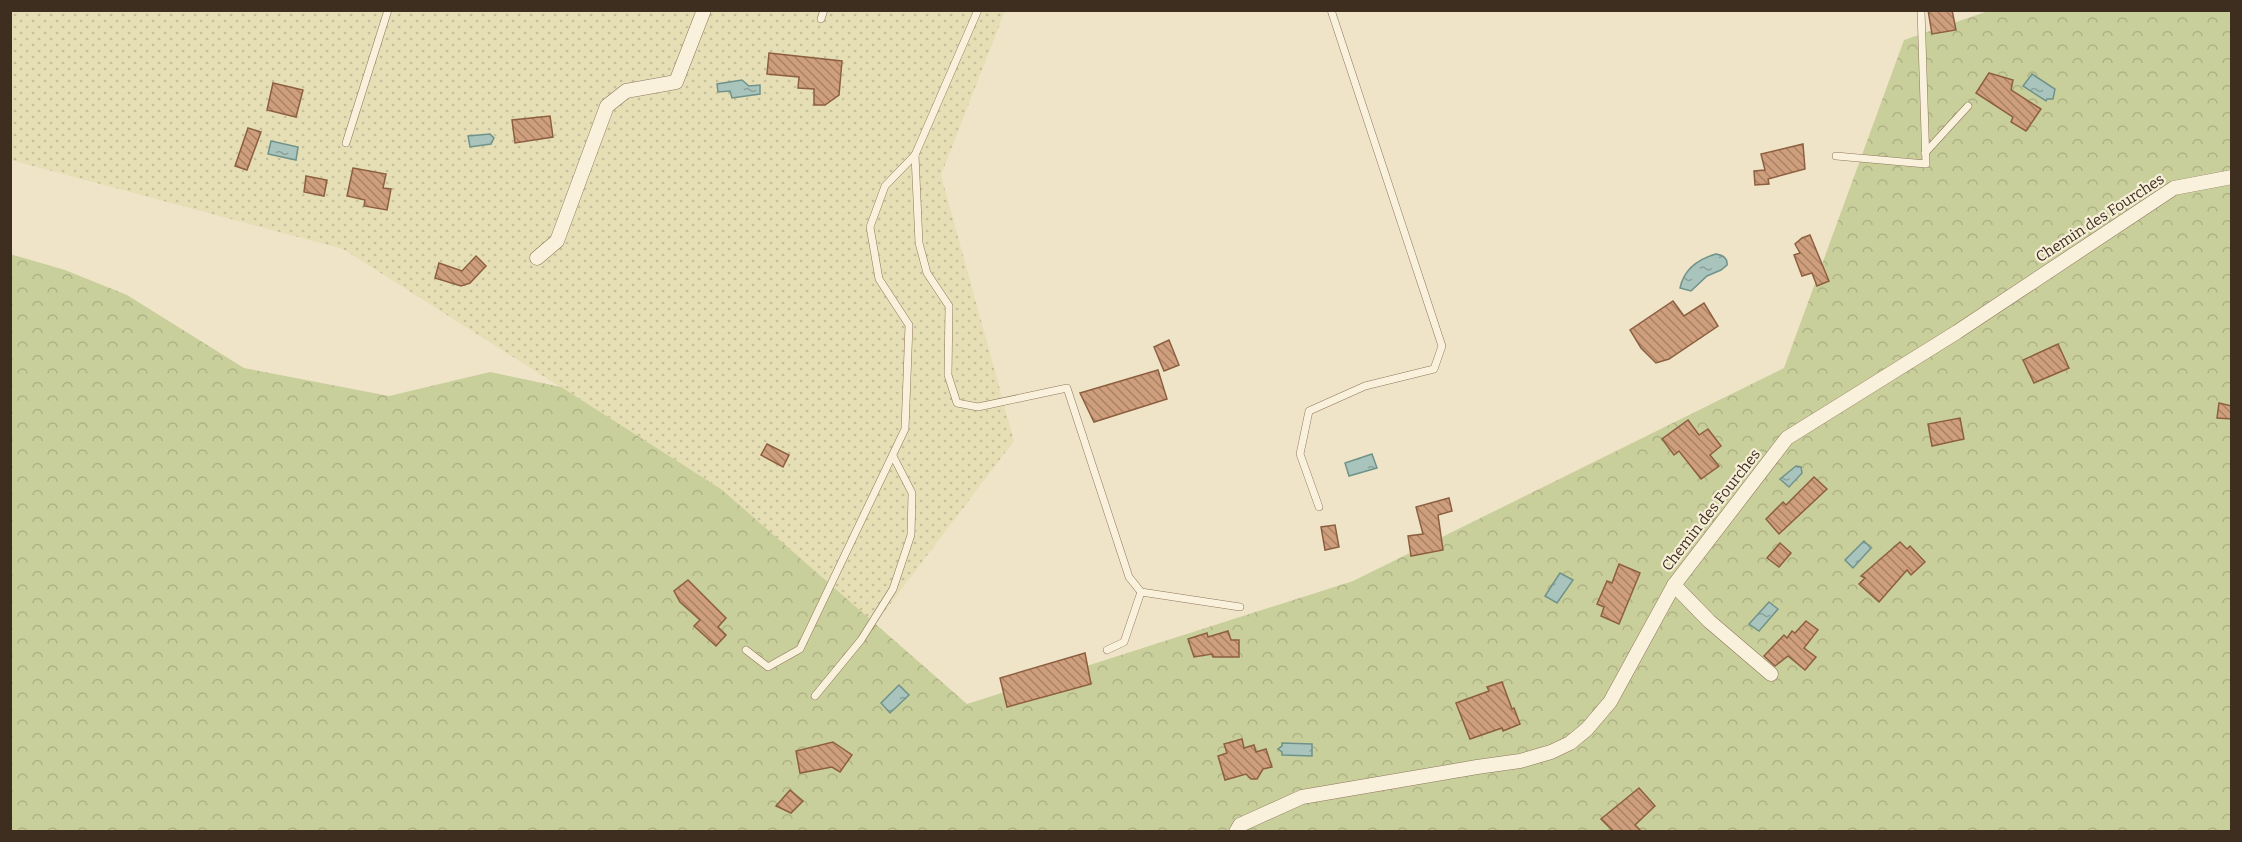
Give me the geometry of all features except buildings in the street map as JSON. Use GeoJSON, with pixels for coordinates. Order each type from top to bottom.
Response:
{"type":"FeatureCollection","features":[{"type":"Feature","properties":{"kind":"street"},"geometry":{"type":"LineString","coordinates":[[537,258],[557,240],[607,106],[626,91],[676,82],[704,10]]}},
{"type":"Feature","properties":{"kind":"street","name":"Chemin des Fourches"},"geometry":{"type":"LineString","coordinates":[[1236,831],[1240,825],[1302,797],[1520,761],[1551,752],[1570,743],[1587,729],[1610,702],[1674,585],[1787,438],[1958,332],[2174,188],[2232,177]]}},
{"type":"Feature","properties":{"kind":"street"},"geometry":{"type":"LineString","coordinates":[[1674,585],[1709,621],[1771,675]]}},
{"type":"Feature","properties":{"kind":"lane"},"geometry":{"type":"LineString","coordinates":[[346,143],[388,10]]}},
{"type":"Feature","properties":{"kind":"lane"},"geometry":{"type":"LineString","coordinates":[[821,19],[824,10]]}},
{"type":"Feature","properties":{"kind":"lane"},"geometry":{"type":"LineString","coordinates":[[746,650],[768,667],[800,649],[905,429],[909,325],[879,279],[870,227],[885,186],[915,155],[978,10]]}},
{"type":"Feature","properties":{"kind":"lane"},"geometry":{"type":"LineString","coordinates":[[1319,507],[1300,454],[1309,411],[1365,386],[1434,369],[1442,346],[1331,10]]}},
{"type":"Feature","properties":{"kind":"lane"},"geometry":{"type":"LineString","coordinates":[[1836,156],[1926,164],[1921,10]]}},
{"type":"Feature","properties":{"kind":"lane"},"geometry":{"type":"LineString","coordinates":[[1925,153],[1968,106]]}},
{"type":"Feature","properties":{"kind":"lane"},"geometry":{"type":"LineString","coordinates":[[915,155],[919,243],[927,273],[949,306],[948,375],[957,403],[978,407],[1067,388],[1130,577],[1141,592],[1240,607]]}},
{"type":"Feature","properties":{"kind":"lane"},"geometry":{"type":"LineString","coordinates":[[815,696],[861,640],[893,589],[911,536],[912,494],[892,456]]}},
{"type":"Feature","properties":{"kind":"lane"},"geometry":{"type":"LineString","coordinates":[[1107,650],[1124,642],[1141,592]]}},
{"type":"Feature","properties":{"kind":"shaded area"},"geometry":{"type":"Polygon","coordinates":[[[10,11],[1005,11],[941,175],[1014,441],[875,624],[721,489],[343,249],[11,160],[10,11]]]}},
{"type":"Feature","properties":{"kind":"green space"},"geometry":{"type":"Polygon","coordinates":[[[1988,11],[2231,11],[2231,831],[11,831],[10,254],[65,270],[127,295],[244,368],[389,396],[490,372],[561,387],[721,489],[967,704],[1353,581],[1784,368],[1904,40],[1988,11]]]}},
{"type":"Feature","properties":{"kind":"water"},"geometry":{"type":"Polygon","coordinates":[[[2032,74],[2055,89],[2053,99],[2046,101],[2023,86],[2032,74]]]}},
{"type":"Feature","properties":{"kind":"water"},"geometry":{"type":"Polygon","coordinates":[[[742,80],[749,86],[760,85],[760,94],[732,98],[730,91],[718,92],[717,84],[742,80]]]}},
{"type":"Feature","properties":{"kind":"water"},"geometry":{"type":"Polygon","coordinates":[[[490,134],[494,138],[491,144],[470,147],[468,136],[490,134]]]}},
{"type":"Feature","properties":{"kind":"water"},"geometry":{"type":"Polygon","coordinates":[[[271,141],[298,147],[296,160],[268,154],[271,141]]]}},
{"type":"Feature","properties":{"kind":"water"},"geometry":{"type":"Polygon","coordinates":[[[1716,254],[1727,260],[1727,265],[1707,276],[1691,291],[1680,288],[1688,270],[1703,259],[1716,254]]]}},
{"type":"Feature","properties":{"kind":"water"},"geometry":{"type":"Polygon","coordinates":[[[1372,454],[1377,468],[1349,476],[1345,463],[1372,454]]]}},
{"type":"Feature","properties":{"kind":"water"},"geometry":{"type":"Polygon","coordinates":[[[1796,466],[1801,467],[1802,473],[1789,487],[1780,479],[1796,466]]]}},
{"type":"Feature","properties":{"kind":"water"},"geometry":{"type":"Polygon","coordinates":[[[1864,541],[1871,548],[1853,568],[1845,560],[1864,541]]]}},
{"type":"Feature","properties":{"kind":"water"},"geometry":{"type":"Polygon","coordinates":[[[1560,573],[1573,580],[1557,603],[1545,596],[1560,573]]]}},
{"type":"Feature","properties":{"kind":"water"},"geometry":{"type":"Polygon","coordinates":[[[1769,602],[1778,609],[1759,631],[1749,624],[1769,602]]]}},
{"type":"Feature","properties":{"kind":"water"},"geometry":{"type":"Polygon","coordinates":[[[899,685],[909,695],[890,713],[881,703],[899,685]]]}},
{"type":"Feature","properties":{"kind":"water"},"geometry":{"type":"Polygon","coordinates":[[[1282,743],[1312,744],[1312,756],[1282,755],[1278,749],[1282,743]]]}}]}
